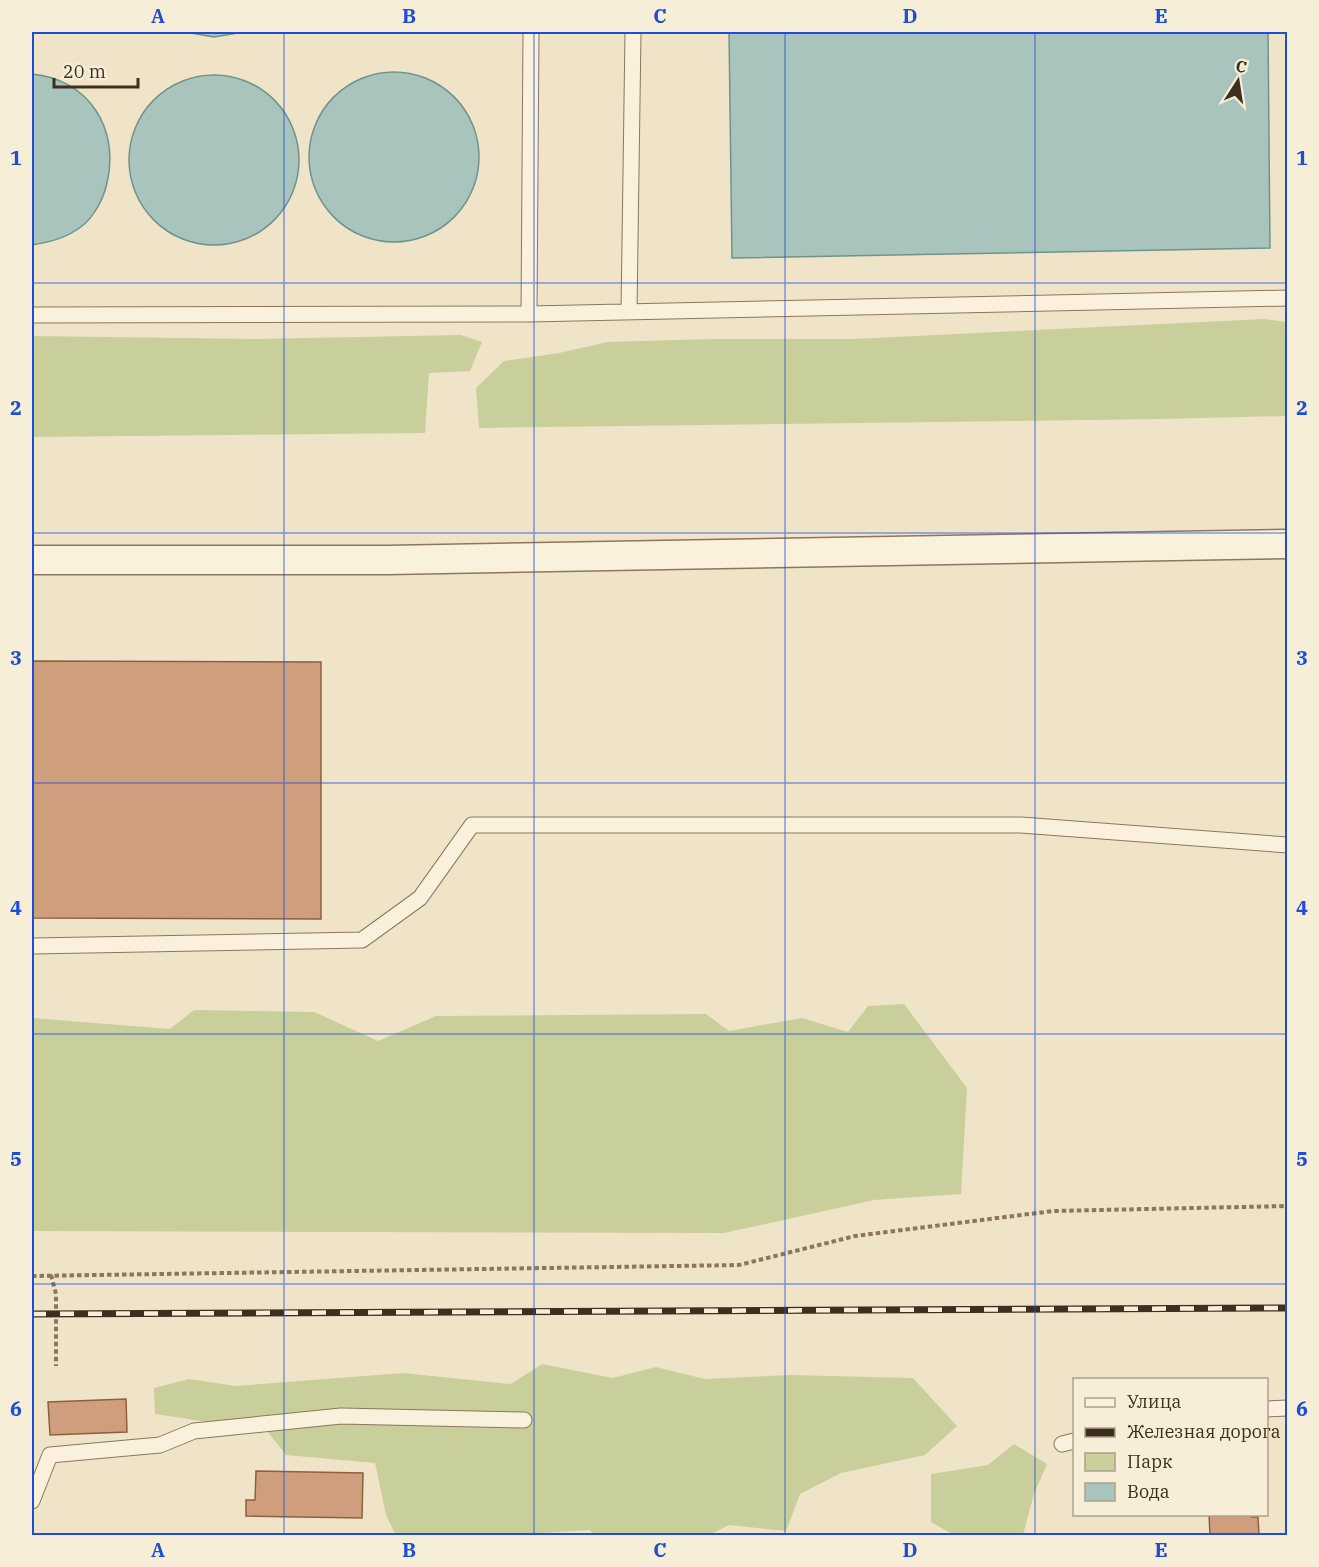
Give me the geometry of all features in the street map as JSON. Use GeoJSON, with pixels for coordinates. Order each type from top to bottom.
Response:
{"type":"FeatureCollection","features":[{"type":"Feature","properties":{"kind":"street"},"geometry":{"type":"LineString","coordinates":[[32,560],[388,560],[1287,544]]}},
{"type":"Feature","properties":{"kind":"lane"},"geometry":{"type":"LineString","coordinates":[[529,314],[531,32]]}},
{"type":"Feature","properties":{"kind":"lane"},"geometry":{"type":"LineString","coordinates":[[629,312],[633,32]]}},
{"type":"Feature","properties":{"kind":"lane"},"geometry":{"type":"LineString","coordinates":[[32,315],[529,314],[1287,298]]}},
{"type":"Feature","properties":{"kind":"lane"},"geometry":{"type":"LineString","coordinates":[[32,946],[362,940],[420,898],[472,825],[1021,825],[1287,845]]}},
{"type":"Feature","properties":{"kind":"lane"},"geometry":{"type":"LineString","coordinates":[[1268,1409],[1287,1408]]}},
{"type":"Feature","properties":{"kind":"lane"},"geometry":{"type":"LineString","coordinates":[[32,1501],[50,1455],[160,1445],[194,1431],[341,1416],[524,1420]]}},
{"type":"Feature","properties":{"kind":"path"},"geometry":{"type":"LineString","coordinates":[[32,1276],[739,1265],[855,1236],[1053,1211],[1287,1206]]}},
{"type":"Feature","properties":{"kind":"path"},"geometry":{"type":"LineString","coordinates":[[51,1275],[57,1294],[56,1366]]}},
{"type":"Feature","properties":{"kind":"green space"},"geometry":{"type":"Polygon","coordinates":[[[1264,319],[1287,322],[1287,416],[479,428],[476,388],[504,361],[559,353],[608,342],[853,339],[1264,319]]]}},
{"type":"Feature","properties":{"kind":"green space"},"geometry":{"type":"Polygon","coordinates":[[[461,335],[482,342],[470,371],[429,373],[425,433],[32,437],[32,336],[257,339],[461,335]]]}},
{"type":"Feature","properties":{"kind":"green space"},"geometry":{"type":"Polygon","coordinates":[[[904,1004],[967,1088],[961,1194],[874,1200],[724,1233],[32,1231],[32,1018],[170,1029],[194,1010],[314,1012],[378,1041],[436,1016],[706,1014],[729,1031],[802,1018],[848,1032],[868,1006],[904,1004]]]}},
{"type":"Feature","properties":{"kind":"green space"},"geometry":{"type":"Polygon","coordinates":[[[542,1364],[613,1378],[656,1367],[705,1379],[790,1375],[913,1378],[957,1426],[925,1455],[841,1473],[800,1494],[786,1531],[729,1525],[707,1536],[594,1536],[590,1530],[494,1536],[396,1536],[386,1515],[375,1463],[286,1455],[267,1431],[155,1414],[154,1388],[189,1379],[236,1386],[403,1373],[511,1384],[542,1364]]]}},
{"type":"Feature","properties":{"kind":"green space"},"geometry":{"type":"Polygon","coordinates":[[[1014,1444],[1047,1464],[1034,1494],[1023,1535],[954,1535],[931,1522],[931,1474],[988,1465],[1014,1444]]]}},
{"type":"Feature","properties":{"kind":"water"},"geometry":{"type":"Polygon","coordinates":[[[185,32],[244,32],[214,37],[185,32]]]}},
{"type":"Feature","properties":{"kind":"water"},"geometry":{"type":"Polygon","coordinates":[[[729,32],[1268,32],[1270,248],[732,258],[729,32]]]}},
{"type":"Feature","properties":{"kind":"water"},"geometry":{"type":"Polygon","coordinates":[[[394,72],[411,73],[427,78],[454,97],[473,124],[478,140],[478,174],[473,190],[454,217],[427,236],[411,241],[394,242],[377,241],[361,236],[334,217],[315,190],[310,174],[309,157],[310,140],[315,124],[334,97],[361,78],[377,73],[394,72]]]}},
{"type":"Feature","properties":{"kind":"water"},"geometry":{"type":"Polygon","coordinates":[[[32,74],[52,78],[69,85],[84,96],[104,126],[109,143],[110,163],[104,194],[87,222],[64,236],[32,245],[32,74]]]}},
{"type":"Feature","properties":{"kind":"water"},"geometry":{"type":"Polygon","coordinates":[[[214,75],[231,76],[247,81],[274,100],[293,127],[298,143],[298,177],[293,193],[274,220],[247,239],[231,244],[214,245],[197,244],[181,239],[154,220],[135,193],[130,177],[129,160],[130,143],[135,127],[154,100],[181,81],[197,76],[214,75]]]}},
{"type":"Feature","properties":{"kind":"building"},"geometry":{"type":"Polygon","coordinates":[[[32,661],[321,662],[321,919],[32,918],[32,661]]]}},
{"type":"Feature","properties":{"kind":"building"},"geometry":{"type":"Polygon","coordinates":[[[126,1399],[127,1432],[50,1435],[48,1402],[126,1399]]]}},
{"type":"Feature","properties":{"kind":"building"},"geometry":{"type":"Polygon","coordinates":[[[256,1471],[363,1473],[362,1518],[246,1516],[246,1500],[255,1500],[256,1471]]]}},
{"type":"Feature","properties":{"kind":"building"},"geometry":{"type":"Polygon","coordinates":[[[1209,1516],[1258,1517],[1259,1536],[1210,1536],[1209,1516]]]}},
{"type":"Feature","properties":{"kind":"railway"},"geometry":{"type":"LineString","coordinates":[[32,1314],[1288,1308]]}}]}
